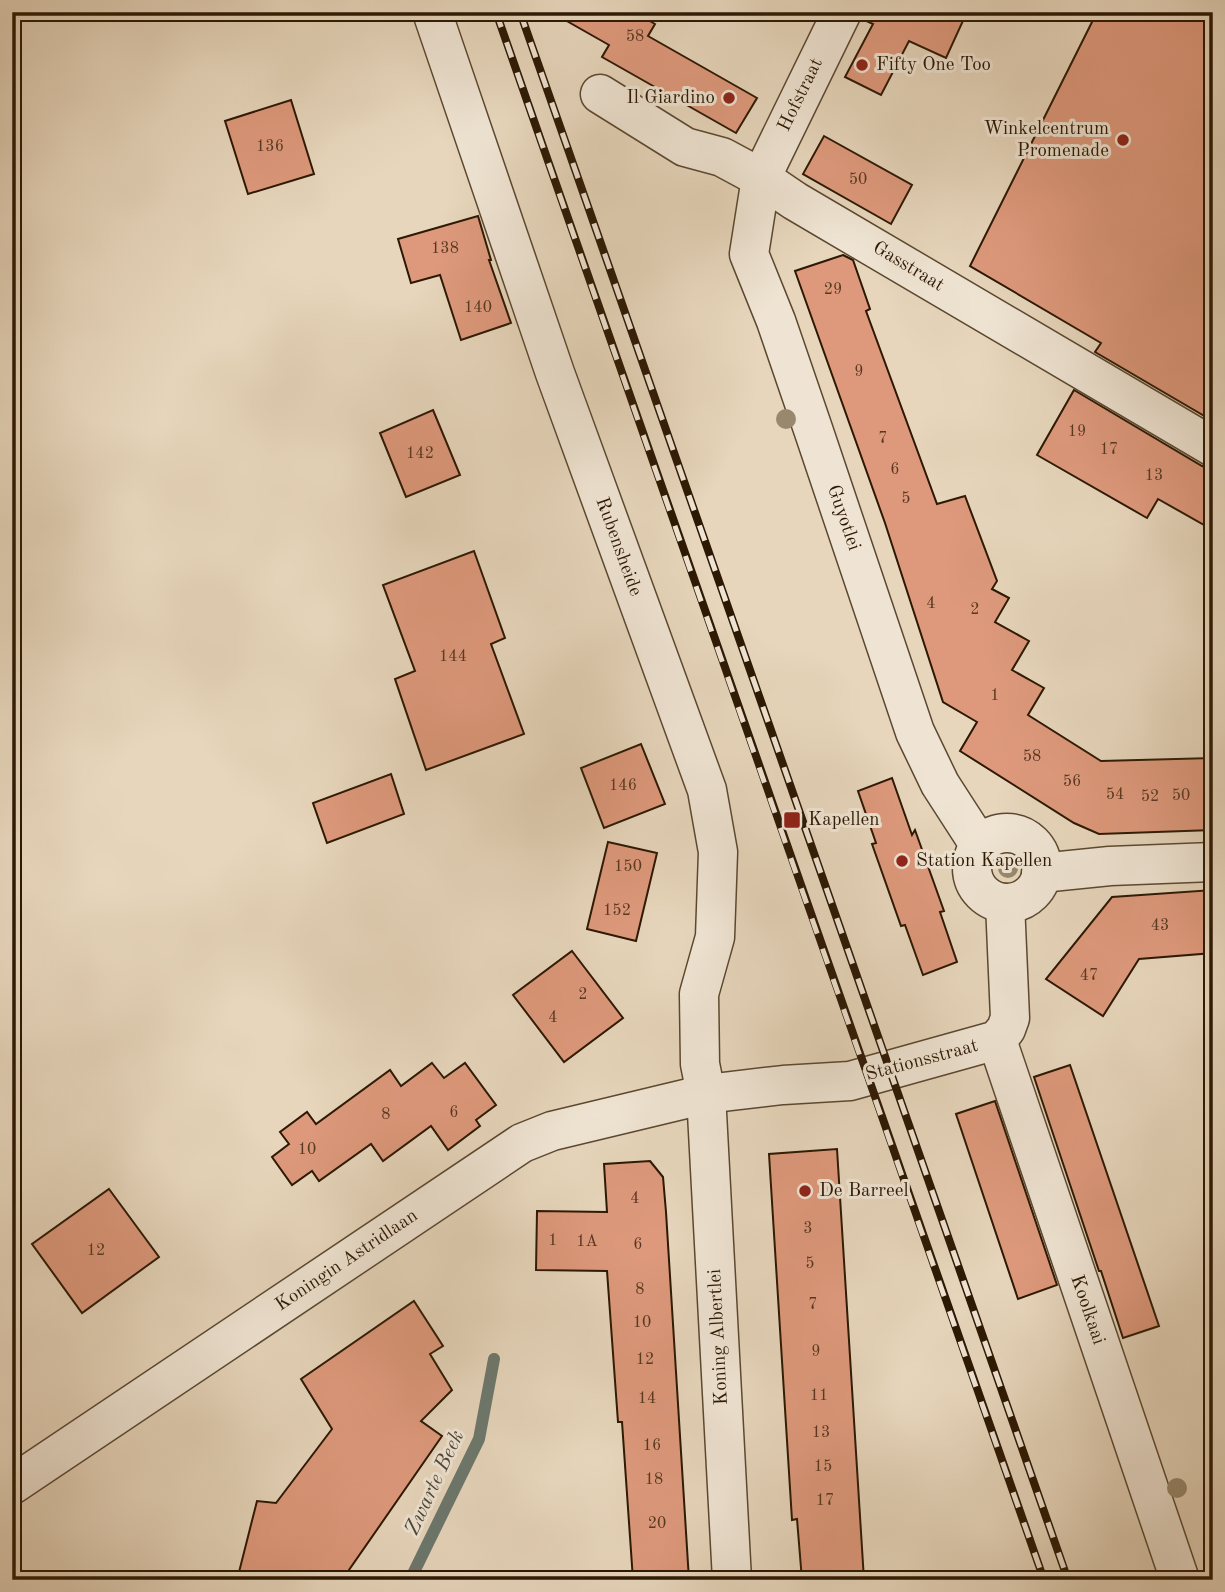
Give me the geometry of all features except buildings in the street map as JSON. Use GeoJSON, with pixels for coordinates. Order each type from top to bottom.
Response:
{"type":"FeatureCollection","features":[{"type":"Feature","properties":{"kind":"street","name":"Rubensheide"},"geometry":{"type":"LineString","coordinates":[[432,12],[555,373],[707,790],[718,852],[715,937],[699,994],[700,1064],[706,1094]]}},
{"type":"Feature","properties":{"kind":"street","name":"Hofstraat"},"geometry":{"type":"LineString","coordinates":[[761,178],[842,12]]}},
{"type":"Feature","properties":{"kind":"street","name":"Gasstraat"},"geometry":{"type":"LineString","coordinates":[[600,94],[685,147],[722,157],[761,178],[795,201],[1213,447]]}},
{"type":"Feature","properties":{"kind":"street","name":"Guyotlei"},"geometry":{"type":"LineString","coordinates":[[761,178],[749,254],[776,321],[915,732],[940,784],[979,846]]}},
{"type":"Feature","properties":{"kind":"street"},"geometry":{"type":"LineString","coordinates":[[1006,833],[1021,836],[1033,845],[1041,858],[1041,873],[1035,889],[1022,900],[1005,903],[990,899],[978,889],[972,875],[972,860],[979,846],[991,836],[1006,833]]}},
{"type":"Feature","properties":{"kind":"street"},"geometry":{"type":"LineString","coordinates":[[1041,873],[1110,866],[1213,862]]}},
{"type":"Feature","properties":{"kind":"street","name":"Stationsstraat"},"geometry":{"type":"LineString","coordinates":[[706,1094],[783,1085],[834,1084],[997,1040],[1006,1029],[1010,1018],[1005,903]]}},
{"type":"Feature","properties":{"kind":"street","name":"Koolkaai"},"geometry":{"type":"LineString","coordinates":[[997,1040],[1180,1580]]}},
{"type":"Feature","properties":{"kind":"street","name":"Koningin Astridlaan"},"geometry":{"type":"LineString","coordinates":[[12,1485],[522,1143],[552,1131],[706,1094]]}},
{"type":"Feature","properties":{"kind":"street","name":"Koning Albertlei"},"geometry":{"type":"LineString","coordinates":[[706,1094],[732,1580]]}},
{"type":"Feature","properties":{"kind":"waterway","name":"Zwarte Beek"},"geometry":{"type":"LineString","coordinates":[[410,1580],[479,1439],[494,1359]]}},
{"type":"Feature","properties":{"kind":"railway"},"geometry":{"type":"LineString","coordinates":[[496,12],[1044,1580]]}},
{"type":"Feature","properties":{"kind":"railway"},"geometry":{"type":"LineString","coordinates":[[520,12],[1068,1580]]}},
{"type":"Feature","properties":{"kind":"place","name":"Fifty One Too"},"geometry":{"type":"Point","coordinates":[862,65]}},
{"type":"Feature","properties":{"kind":"place","name":"Il Giardino"},"geometry":{"type":"Point","coordinates":[729,98]}},
{"type":"Feature","properties":{"kind":"place","name":"Winkelcentrum Promenade"},"geometry":{"type":"Point","coordinates":[1123,140]}},
{"type":"Feature","properties":{"kind":"place","name":"Kapellen"},"geometry":{"type":"Point","coordinates":[792,820]}},
{"type":"Feature","properties":{"kind":"place","name":"Station Kapellen"},"geometry":{"type":"Point","coordinates":[902,861]}},
{"type":"Feature","properties":{"kind":"place","name":"De Barreel"},"geometry":{"type":"Point","coordinates":[805,1191]}}]}
